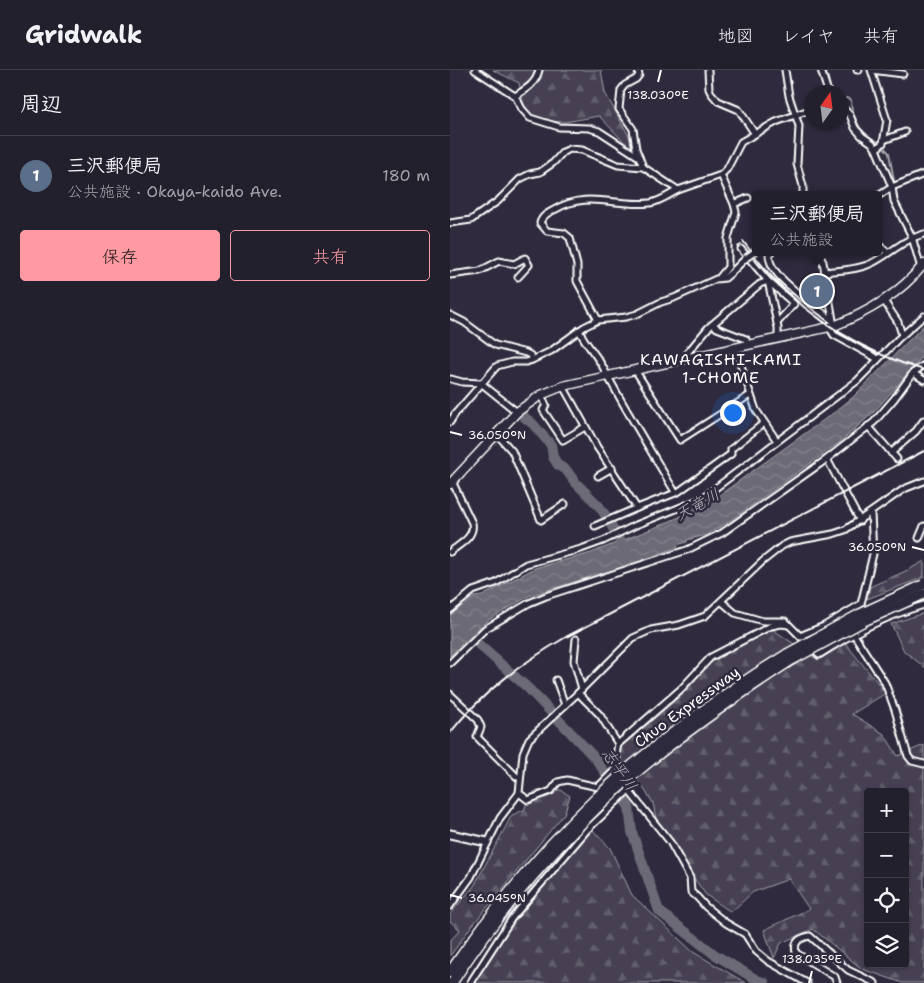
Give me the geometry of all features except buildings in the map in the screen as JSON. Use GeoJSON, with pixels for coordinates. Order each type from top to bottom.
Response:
{"type":"FeatureCollection","features":[{"type":"Feature","properties":{"kind":"highway","name":"Chuo Expressway"},"geometry":{"type":"LineString","coordinates":[[452,983],[492,926],[527,882],[625,771],[695,726],[789,658],[860,614],[924,588]]}},
{"type":"Feature","properties":{"kind":"highway","name":"Chuo Expressway"},"geometry":{"type":"LineString","coordinates":[[450,972],[485,922],[552,841],[599,800]]}},
{"type":"Feature","properties":{"kind":"main road"},"geometry":{"type":"LineString","coordinates":[[451,482],[517,412],[541,396],[563,386],[778,339],[832,325],[871,309],[884,301],[900,289],[922,266]]}},
{"type":"Feature","properties":{"kind":"street"},"geometry":{"type":"LineString","coordinates":[[475,70],[515,96],[522,109],[530,118],[559,127],[599,130],[639,157]]}},
{"type":"Feature","properties":{"kind":"street"},"geometry":{"type":"LineString","coordinates":[[515,96],[532,85],[538,76],[539,70]]}},
{"type":"Feature","properties":{"kind":"street"},"geometry":{"type":"LineString","coordinates":[[638,70],[639,75],[636,79],[625,85],[621,90],[619,109],[633,129],[643,167]]}},
{"type":"Feature","properties":{"kind":"street"},"geometry":{"type":"LineString","coordinates":[[708,70],[711,93],[718,101],[739,110],[755,134]]}},
{"type":"Feature","properties":{"kind":"street"},"geometry":{"type":"LineString","coordinates":[[786,70],[789,96],[799,126],[797,164],[803,191]]}},
{"type":"Feature","properties":{"kind":"street"},"geometry":{"type":"LineString","coordinates":[[821,70],[826,85]]}},
{"type":"Feature","properties":{"kind":"street"},"geometry":{"type":"LineString","coordinates":[[876,149],[883,143],[887,120],[871,70],[903,74]]}},
{"type":"Feature","properties":{"kind":"street"},"geometry":{"type":"LineString","coordinates":[[598,320],[577,281],[577,265],[570,238],[564,233],[547,231],[540,223],[544,215],[562,205],[578,200],[653,203],[678,190],[721,175],[727,168],[741,142],[776,122],[804,112]]}},
{"type":"Feature","properties":{"kind":"street"},"geometry":{"type":"LineString","coordinates":[[849,114],[855,128],[876,149],[892,187],[894,201],[912,237],[922,266]]}},
{"type":"Feature","properties":{"kind":"street"},"geometry":{"type":"LineString","coordinates":[[884,140],[905,132]]}},
{"type":"Feature","properties":{"kind":"street"},"geometry":{"type":"LineString","coordinates":[[450,223],[471,220],[498,201],[520,179],[540,172],[553,163],[563,152],[570,149],[582,150],[618,165],[643,167],[678,190]]}},
{"type":"Feature","properties":{"kind":"street"},"geometry":{"type":"LineString","coordinates":[[882,193],[892,187],[924,174]]}},
{"type":"Feature","properties":{"kind":"street"},"geometry":{"type":"LineString","coordinates":[[450,422],[497,366],[532,360],[557,348],[579,330],[598,320],[637,314],[718,278],[728,269],[728,238],[736,212],[721,175]]}},
{"type":"Feature","properties":{"kind":"street"},"geometry":{"type":"LineString","coordinates":[[734,204],[748,198]]}},
{"type":"Feature","properties":{"kind":"street"},"geometry":{"type":"LineString","coordinates":[[825,272],[857,268],[871,263],[912,237],[924,234]]}},
{"type":"Feature","properties":{"kind":"street"},"geometry":{"type":"LineString","coordinates":[[882,248],[888,253]]}},
{"type":"Feature","properties":{"kind":"street"},"geometry":{"type":"LineString","coordinates":[[742,249],[768,281],[794,304],[777,323]]}},
{"type":"Feature","properties":{"kind":"street"},"geometry":{"type":"LineString","coordinates":[[718,278],[725,278],[752,254]]}},
{"type":"Feature","properties":{"kind":"street"},"geometry":{"type":"LineString","coordinates":[[769,256],[776,271],[832,325]]}},
{"type":"Feature","properties":{"kind":"street"},"geometry":{"type":"LineString","coordinates":[[820,256],[825,272],[834,335],[878,359]]}},
{"type":"Feature","properties":{"kind":"street"},"geometry":{"type":"LineString","coordinates":[[450,275],[480,272],[499,262],[514,264],[525,258],[529,265],[518,278]]}},
{"type":"Feature","properties":{"kind":"street"},"geometry":{"type":"LineString","coordinates":[[768,281],[777,323],[778,339]]}},
{"type":"Feature","properties":{"kind":"street"},"geometry":{"type":"LineString","coordinates":[[688,359],[688,352],[713,324],[760,284],[768,281]]}},
{"type":"Feature","properties":{"kind":"street"},"geometry":{"type":"LineString","coordinates":[[801,296],[812,284],[826,282]]}},
{"type":"Feature","properties":{"kind":"street"},"geometry":{"type":"LineString","coordinates":[[884,301],[898,322],[902,335]]}},
{"type":"Feature","properties":{"kind":"street"},"geometry":{"type":"LineString","coordinates":[[450,315],[464,322],[495,345],[526,353],[530,355],[532,360]]}},
{"type":"Feature","properties":{"kind":"street"},"geometry":{"type":"LineString","coordinates":[[450,610],[473,591],[496,583],[526,564],[603,541],[701,498],[857,381],[902,335],[924,316]]}},
{"type":"Feature","properties":{"kind":"street"},"geometry":{"type":"LineString","coordinates":[[713,324],[717,328],[746,339],[747,346]]}},
{"type":"Feature","properties":{"kind":"street"},"geometry":{"type":"LineString","coordinates":[[579,330],[582,337],[599,359],[675,492]]}},
{"type":"Feature","properties":{"kind":"street"},"geometry":{"type":"LineString","coordinates":[[735,348],[756,410],[777,440]]}},
{"type":"Feature","properties":{"kind":"street"},"geometry":{"type":"LineString","coordinates":[[450,663],[472,639],[485,629],[546,596],[705,543],[722,533],[827,459],[868,426],[894,399],[914,373],[924,365]]}},
{"type":"Feature","properties":{"kind":"street"},"geometry":{"type":"LineString","coordinates":[[635,370],[680,440],[750,395]]}},
{"type":"Feature","properties":{"kind":"street"},"geometry":{"type":"LineString","coordinates":[[914,373],[924,380]]}},
{"type":"Feature","properties":{"kind":"street"},"geometry":{"type":"LineString","coordinates":[[451,379],[462,382],[481,383],[517,412]]}},
{"type":"Feature","properties":{"kind":"street"},"geometry":{"type":"LineString","coordinates":[[563,386],[585,427],[638,508]]}},
{"type":"Feature","properties":{"kind":"street"},"geometry":{"type":"LineString","coordinates":[[541,396],[546,405],[543,410],[563,440],[585,427]]}},
{"type":"Feature","properties":{"kind":"street"},"geometry":{"type":"LineString","coordinates":[[450,410],[455,414]]}},
{"type":"Feature","properties":{"kind":"street"},"geometry":{"type":"LineString","coordinates":[[891,453],[916,431],[924,420]]}},
{"type":"Feature","properties":{"kind":"street"},"geometry":{"type":"LineString","coordinates":[[595,526],[675,492],[731,454],[731,449],[764,424]]}},
{"type":"Feature","properties":{"kind":"street"},"geometry":{"type":"LineString","coordinates":[[868,426],[897,459]]}},
{"type":"Feature","properties":{"kind":"street"},"geometry":{"type":"LineString","coordinates":[[496,433],[512,451],[541,520],[565,504]]}},
{"type":"Feature","properties":{"kind":"street"},"geometry":{"type":"LineString","coordinates":[[827,459],[860,521]]}},
{"type":"Feature","properties":{"kind":"street"},"geometry":{"type":"LineString","coordinates":[[598,476],[612,468]]}},
{"type":"Feature","properties":{"kind":"street"},"geometry":{"type":"LineString","coordinates":[[450,906],[471,877],[500,818],[519,792],[523,753],[529,739],[633,638],[651,630],[678,625],[705,616],[763,561],[790,542],[845,530],[904,489],[924,481]]}},
{"type":"Feature","properties":{"kind":"street"},"geometry":{"type":"LineString","coordinates":[[450,552],[468,538],[473,530],[472,523],[451,482]]}},
{"type":"Feature","properties":{"kind":"street"},"geometry":{"type":"LineString","coordinates":[[800,636],[824,626],[861,604],[873,554],[871,513]]}},
{"type":"Feature","properties":{"kind":"street"},"geometry":{"type":"LineString","coordinates":[[919,538],[924,526]]}},
{"type":"Feature","properties":{"kind":"street"},"geometry":{"type":"LineString","coordinates":[[721,601],[735,614],[763,621],[785,621],[819,654],[853,633],[924,605]]}},
{"type":"Feature","properties":{"kind":"street"},"geometry":{"type":"LineString","coordinates":[[470,983],[512,918],[587,830],[632,787],[615,753],[618,744],[681,689],[711,657],[771,626],[789,625]]}},
{"type":"Feature","properties":{"kind":"street"},"geometry":{"type":"LineString","coordinates":[[853,633],[885,683],[908,756],[912,761],[924,764]]}},
{"type":"Feature","properties":{"kind":"street"},"geometry":{"type":"LineString","coordinates":[[576,640],[574,661],[580,691],[600,715],[618,744]]}},
{"type":"Feature","properties":{"kind":"street"},"geometry":{"type":"LineString","coordinates":[[556,680],[566,705]]}},
{"type":"Feature","properties":{"kind":"street"},"geometry":{"type":"LineString","coordinates":[[450,694],[478,720],[481,727],[477,736],[517,777],[520,777]]}},
{"type":"Feature","properties":{"kind":"street"},"geometry":{"type":"LineString","coordinates":[[598,787],[625,771]]}},
{"type":"Feature","properties":{"kind":"street"},"geometry":{"type":"LineString","coordinates":[[519,792],[528,800],[551,791],[558,782],[566,780],[598,787],[613,804]]}},
{"type":"Feature","properties":{"kind":"street"},"geometry":{"type":"LineString","coordinates":[[629,791],[670,842],[690,878],[692,892],[720,918],[745,934],[756,951],[768,961],[807,983]]}},
{"type":"Feature","properties":{"kind":"street"},"geometry":{"type":"LineString","coordinates":[[450,834],[487,842]]}},
{"type":"Feature","properties":{"kind":"street"},"geometry":{"type":"LineString","coordinates":[[837,983],[835,977],[796,952],[796,942],[810,936],[848,970],[875,983]]}},
{"type":"Feature","properties":{"kind":"green space"},"geometry":{"type":"Polygon","coordinates":[[[493,70],[601,70],[605,93],[629,136],[632,150],[599,116],[565,122],[534,120],[524,106],[519,83],[493,70]]]}},
{"type":"Feature","properties":{"kind":"green space"},"geometry":{"type":"Polygon","coordinates":[[[924,561],[924,577],[867,599],[870,587],[924,561]]]}},
{"type":"Feature","properties":{"kind":"green space"},"geometry":{"type":"Polygon","coordinates":[[[924,613],[924,668],[904,651],[891,624],[924,613]]]}},
{"type":"Feature","properties":{"kind":"green space"},"geometry":{"type":"Polygon","coordinates":[[[772,629],[818,660],[846,644],[886,693],[852,714],[884,734],[898,756],[924,745],[924,983],[903,983],[862,969],[813,929],[781,943],[774,958],[764,930],[809,909],[789,879],[753,892],[731,912],[706,895],[658,828],[653,803],[642,786],[622,763],[619,749],[685,692],[710,663],[772,629]]]}},
{"type":"Feature","properties":{"kind":"green space"},"geometry":{"type":"Polygon","coordinates":[[[561,790],[570,796],[564,814],[470,928],[450,956],[450,941],[460,930],[450,921],[450,914],[474,886],[512,815],[524,810],[528,800],[535,791],[561,790]]]}},
{"type":"Feature","properties":{"kind":"green space"},"geometry":{"type":"Polygon","coordinates":[[[588,825],[610,848],[632,895],[693,952],[746,983],[468,983],[536,881],[588,825]]]}},
{"type":"Feature","properties":{"kind":"water"},"geometry":{"type":"Polygon","coordinates":[[[924,325],[924,355],[874,412],[839,443],[730,521],[706,535],[677,545],[678,547],[635,563],[529,596],[490,619],[450,656],[450,614],[472,597],[482,596],[535,568],[591,553],[661,525],[686,514],[718,496],[853,397],[924,325]]]}},
{"type":"Feature","properties":{"kind":"waterway"},"geometry":{"type":"LineString","coordinates":[[824,70],[830,85]]}},
{"type":"Feature","properties":{"kind":"waterway"},"geometry":{"type":"LineString","coordinates":[[849,99],[851,100],[852,112],[860,128],[868,136],[880,143],[889,153],[894,181]]}},
{"type":"Feature","properties":{"kind":"waterway"},"geometry":{"type":"LineString","coordinates":[[523,416],[533,424],[551,445],[553,457],[558,465],[567,471],[575,482],[599,506],[626,553]]}},
{"type":"Feature","properties":{"kind":"waterway","name":"志平川"},"geometry":{"type":"LineString","coordinates":[[460,628],[528,688],[595,758],[629,807],[632,832],[659,911],[714,954],[765,983]]}},
{"type":"Feature","properties":{"kind":"railway"},"geometry":{"type":"LineString","coordinates":[[743,241],[752,253]]}},
{"type":"Feature","properties":{"kind":"railway"},"geometry":{"type":"LineString","coordinates":[[755,256],[788,293],[842,334],[882,355],[924,370]]}},
{"type":"Feature","properties":{"kind":"railway"},"geometry":{"type":"LineString","coordinates":[[450,733],[489,691],[518,668],[566,637],[924,451]]}},
{"type":"Feature","properties":{"kind":"place","name":"三沢郵便局"},"geometry":{"type":"Point","coordinates":[817,291]}},
{"type":"Feature","properties":{"kind":"district","name":"KAWAGISHI-KAMI 1-CHOME"},"geometry":{"type":"Point","coordinates":[721,368]}},
{"type":"Feature","properties":{"kind":"water label","name":"天竜川"},"geometry":{"type":"Point","coordinates":[697,504]}}]}
